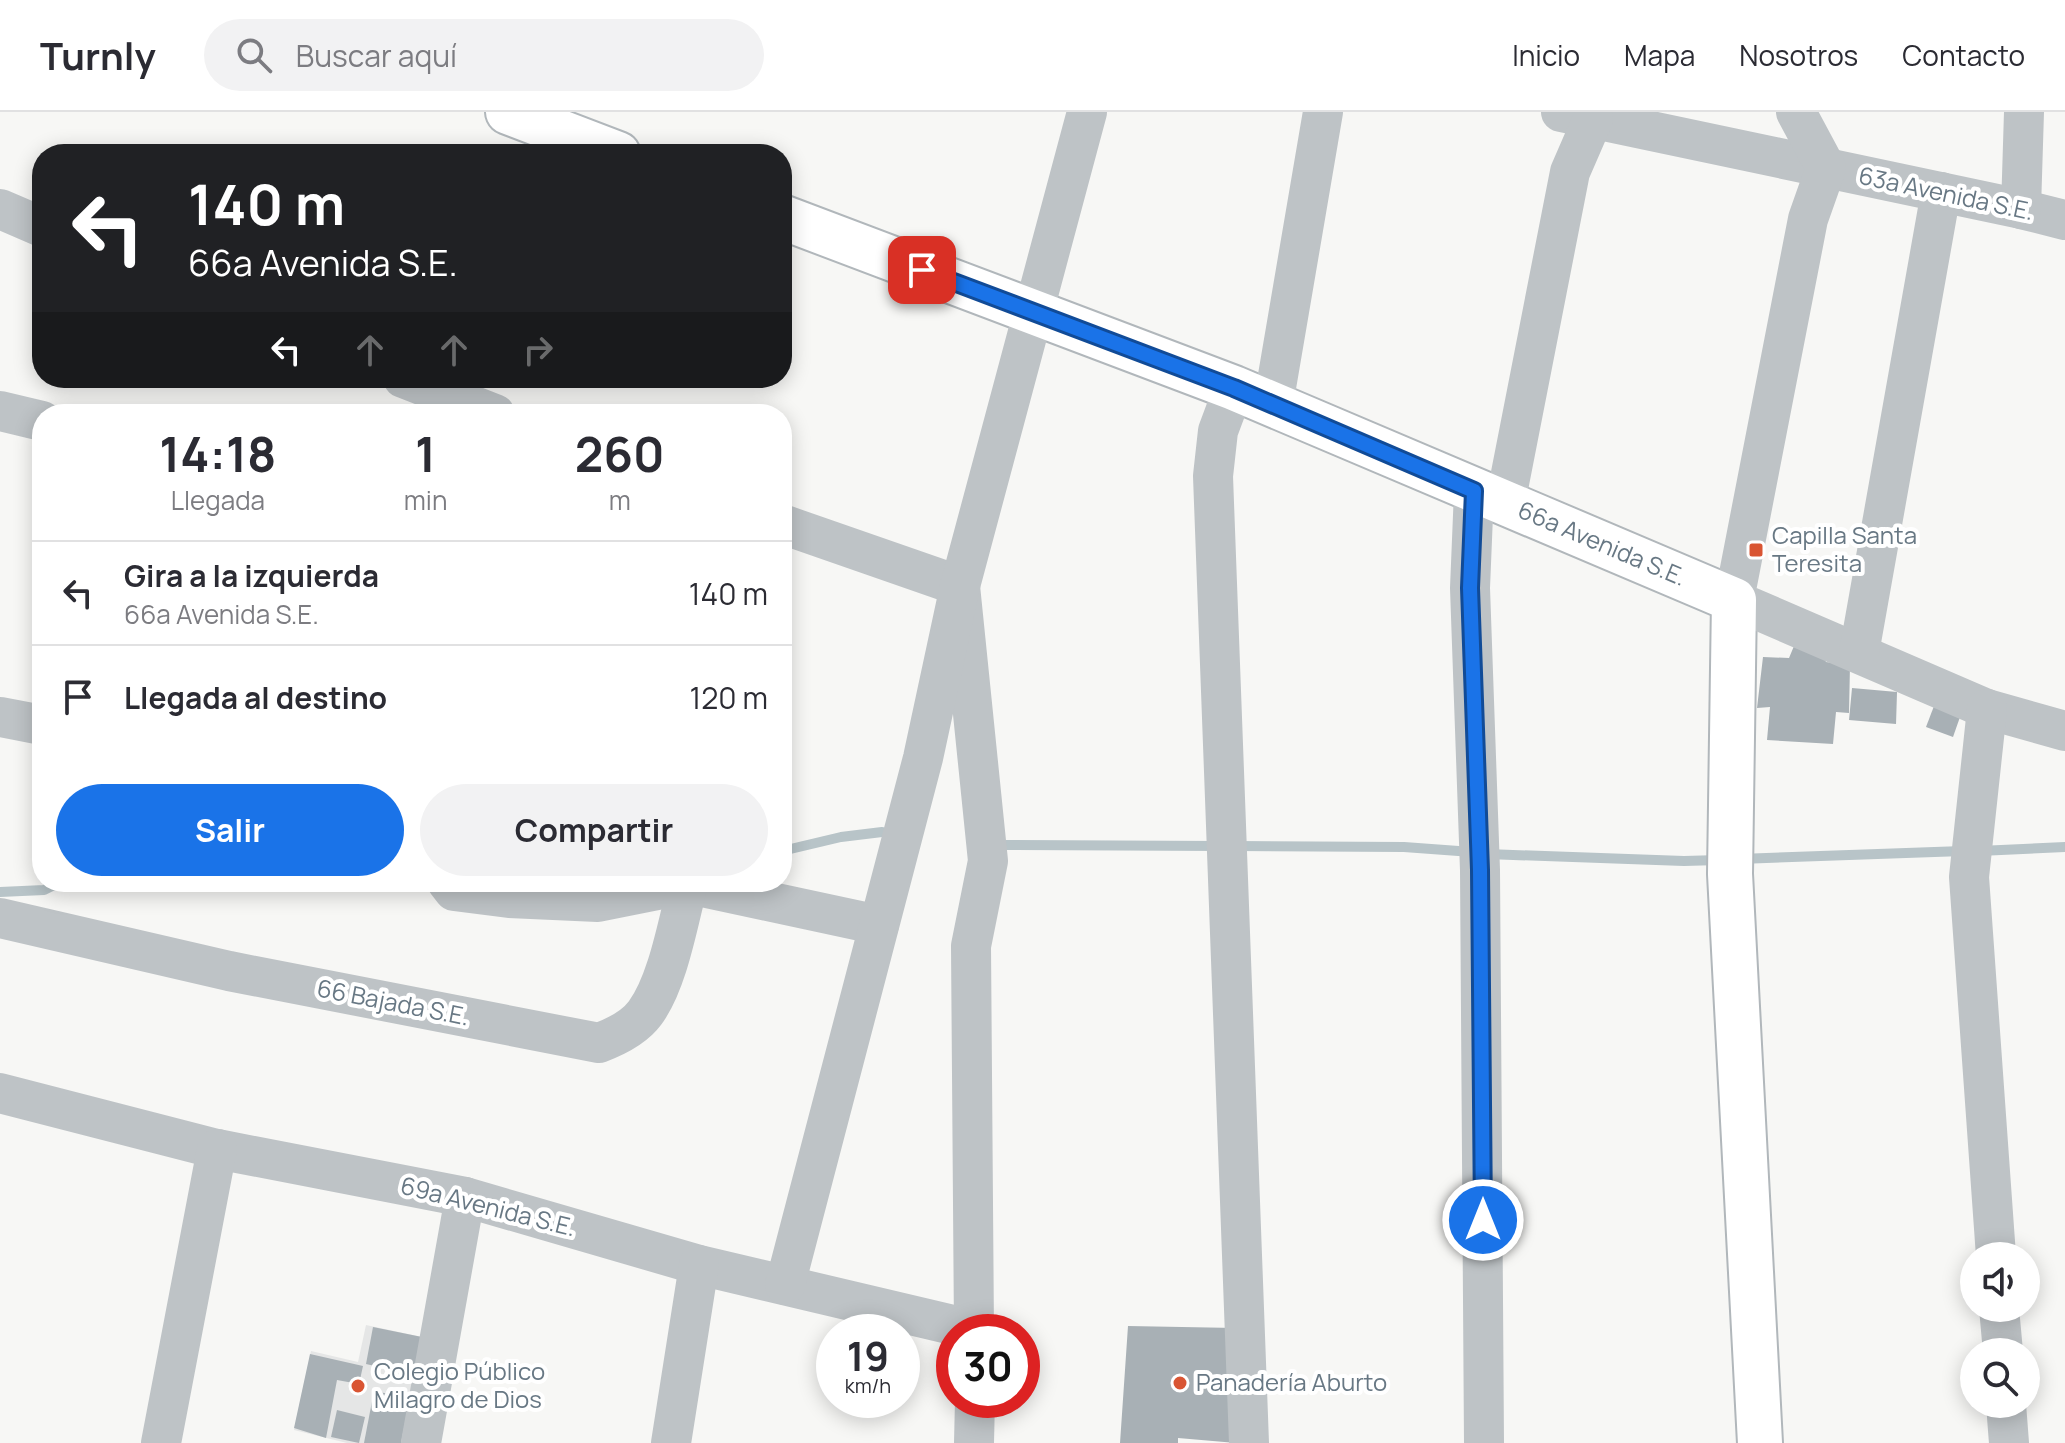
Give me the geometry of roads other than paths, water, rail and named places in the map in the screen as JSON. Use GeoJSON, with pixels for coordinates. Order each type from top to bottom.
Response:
{"type":"FeatureCollection","features":[{"type":"Feature","properties":{"kind":"street"},"geometry":{"type":"LineString","coordinates":[[508,112],[592,144]]}},
{"type":"Feature","properties":{"kind":"street"},"geometry":{"type":"LineString","coordinates":[[785,1285],[923,758],[960,586],[1087,112]]}},
{"type":"Feature","properties":{"kind":"street"},"geometry":{"type":"LineString","coordinates":[[1273,405],[1323,112]]}},
{"type":"Feature","properties":{"kind":"street"},"geometry":{"type":"LineString","coordinates":[[1760,1443],[1730,874],[1734,600],[1808,219],[1826,168],[1796,112]]}},
{"type":"Feature","properties":{"kind":"street"},"geometry":{"type":"LineString","coordinates":[[2021,209],[2024,112]]}},
{"type":"Feature","properties":{"kind":"street"},"geometry":{"type":"LineString","coordinates":[[1484,1443],[1480,870],[1470,588],[1489,498],[1570,172],[1577,116]]}},
{"type":"Feature","properties":{"kind":"street","name":"63a Avenida S.E."},"geometry":{"type":"LineString","coordinates":[[1577,116],[2065,220]]}},
{"type":"Feature","properties":{"kind":"street"},"geometry":{"type":"LineString","coordinates":[[1859,653],[1941,192]]}},
{"type":"Feature","properties":{"kind":"street"},"geometry":{"type":"LineString","coordinates":[[0,209],[32,223]]}},
{"type":"Feature","properties":{"kind":"street","name":"66a Avenida S.E."},"geometry":{"type":"LineString","coordinates":[[792,221],[1234,388],[1987,709],[2065,731]]}},
{"type":"Feature","properties":{"kind":"street"},"geometry":{"type":"LineString","coordinates":[[429,388],[469,404]]}},
{"type":"Feature","properties":{"kind":"street"},"geometry":{"type":"LineString","coordinates":[[1234,388],[1218,431],[1213,476],[1230,868],[1249,1443]]}},
{"type":"Feature","properties":{"kind":"street"},"geometry":{"type":"LineString","coordinates":[[0,411],[32,419]]}},
{"type":"Feature","properties":{"kind":"street"},"geometry":{"type":"LineString","coordinates":[[792,527],[960,586]]}},
{"type":"Feature","properties":{"kind":"street"},"geometry":{"type":"LineString","coordinates":[[960,586],[988,861],[971,946],[974,1314]]}},
{"type":"Feature","properties":{"kind":"street"},"geometry":{"type":"LineString","coordinates":[[1987,709],[1969,877],[1995,1242]]}},
{"type":"Feature","properties":{"kind":"street"},"geometry":{"type":"LineString","coordinates":[[0,717],[32,723]]}},
{"type":"Feature","properties":{"kind":"street"},"geometry":{"type":"LineString","coordinates":[[461,892],[509,898],[598,902],[648,892]]}},
{"type":"Feature","properties":{"kind":"street","name":"66 Bajada S.E."},"geometry":{"type":"LineString","coordinates":[[0,918],[229,971],[599,1043],[618,1036],[644,1014],[664,973],[686,892]]}},
{"type":"Feature","properties":{"kind":"street"},"geometry":{"type":"LineString","coordinates":[[725,892],[879,925]]}},
{"type":"Feature","properties":{"kind":"street","name":"69a Avenida S.E."},"geometry":{"type":"LineString","coordinates":[[0,1093],[217,1149],[465,1197],[699,1265],[936,1322]]}},
{"type":"Feature","properties":{"kind":"street"},"geometry":{"type":"LineString","coordinates":[[161,1443],[217,1149]]}},
{"type":"Feature","properties":{"kind":"street"},"geometry":{"type":"LineString","coordinates":[[421,1443],[465,1197]]}},
{"type":"Feature","properties":{"kind":"street"},"geometry":{"type":"LineString","coordinates":[[671,1443],[699,1265]]}},
{"type":"Feature","properties":{"kind":"street"},"geometry":{"type":"LineString","coordinates":[[974,1443],[975,1418]]}},
{"type":"Feature","properties":{"kind":"street"},"geometry":{"type":"LineString","coordinates":[[2007,1418],[2009,1443]]}},
{"type":"Feature","properties":{"kind":"waterway"},"geometry":{"type":"LineString","coordinates":[[792,849],[841,837],[882,832]]}},
{"type":"Feature","properties":{"kind":"waterway"},"geometry":{"type":"LineString","coordinates":[[1006,845],[1220,846]]}},
{"type":"Feature","properties":{"kind":"waterway"},"geometry":{"type":"LineString","coordinates":[[1236,846],[1404,847],[1472,852]]}},
{"type":"Feature","properties":{"kind":"waterway"},"geometry":{"type":"LineString","coordinates":[[1979,851],[2065,847]]}},
{"type":"Feature","properties":{"kind":"waterway"},"geometry":{"type":"LineString","coordinates":[[1739,859],[1963,851]]}},
{"type":"Feature","properties":{"kind":"waterway"},"geometry":{"type":"LineString","coordinates":[[1487,854],[1719,860]]}},
{"type":"Feature","properties":{"kind":"waterway"},"geometry":{"type":"LineString","coordinates":[[0,892],[32,891]]}},
{"type":"Feature","properties":{"kind":"place","name":"Capilla Santa Teresita"},"geometry":{"type":"Point","coordinates":[1756,550]}},
{"type":"Feature","properties":{"kind":"place","name":"Panadería Aburto"},"geometry":{"type":"Point","coordinates":[1180,1383]}},
{"type":"Feature","properties":{"kind":"place","name":"Colegio Público Milagro de Dios"},"geometry":{"type":"Point","coordinates":[358,1386]}}]}
